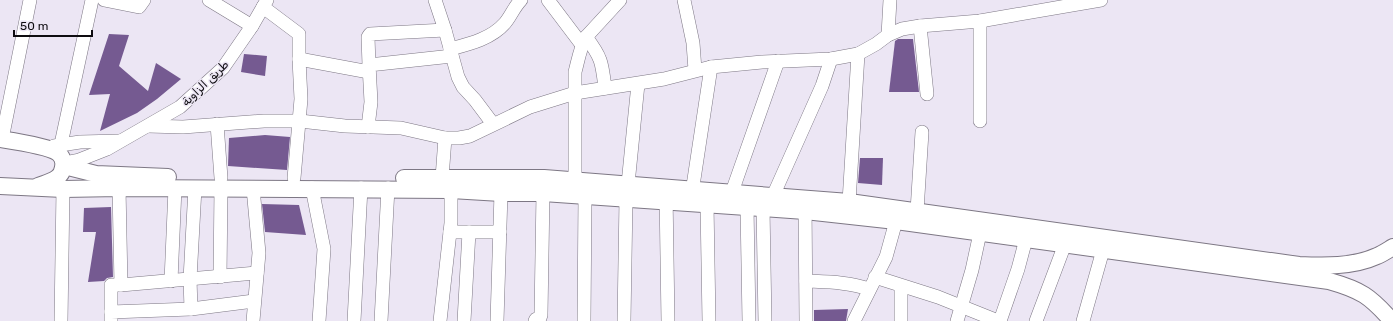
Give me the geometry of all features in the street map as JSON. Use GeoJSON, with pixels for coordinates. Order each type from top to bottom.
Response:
{"type":"FeatureCollection","features":[{"type":"Feature","properties":{"kind":"main road"},"geometry":{"type":"LineString","coordinates":[[1,139],[44,148],[58,154],[64,164],[63,171],[56,179],[34,188]]}},
{"type":"Feature","properties":{"kind":"main road"},"geometry":{"type":"LineString","coordinates":[[64,164],[96,174],[221,183],[253,188],[361,188],[544,178],[575,180],[627,192]]}},
{"type":"Feature","properties":{"kind":"main road"},"geometry":{"type":"LineString","coordinates":[[0,186],[63,189],[195,188],[221,183],[294,178],[397,185]]}},
{"type":"Feature","properties":{"kind":"main road"},"geometry":{"type":"LineString","coordinates":[[446,184],[501,193],[543,193],[585,196],[627,192],[691,196],[732,192],[774,196],[805,205],[896,221],[980,233],[1103,250],[1298,270],[1352,263],[1376,257],[1393,247]]}},
{"type":"Feature","properties":{"kind":"main road"},"geometry":{"type":"LineString","coordinates":[[691,196],[707,204],[755,208],[850,202],[1298,270],[1329,281],[1349,286],[1365,294],[1379,306],[1392,321]]}},
{"type":"Feature","properties":{"kind":"street"},"geometry":{"type":"LineString","coordinates":[[1,139],[30,0]]}},
{"type":"Feature","properties":{"kind":"street"},"geometry":{"type":"LineString","coordinates":[[61,144],[92,0]]}},
{"type":"Feature","properties":{"kind":"street"},"geometry":{"type":"LineString","coordinates":[[104,0],[141,2]]}},
{"type":"Feature","properties":{"kind":"street"},"geometry":{"type":"LineString","coordinates":[[209,0],[252,26]]}},
{"type":"Feature","properties":{"kind":"street"},"geometry":{"type":"LineString","coordinates":[[435,0],[458,77],[463,87],[493,124]]}},
{"type":"Feature","properties":{"kind":"street"},"geometry":{"type":"LineString","coordinates":[[300,59],[369,68],[451,52],[494,33],[505,23],[521,0]]}},
{"type":"Feature","properties":{"kind":"street"},"geometry":{"type":"LineString","coordinates":[[548,0],[599,56],[602,65],[605,88]]}},
{"type":"Feature","properties":{"kind":"street"},"geometry":{"type":"LineString","coordinates":[[575,180],[574,72],[584,41],[619,0]]}},
{"type":"Feature","properties":{"kind":"street"},"geometry":{"type":"LineString","coordinates":[[684,0],[688,11],[695,70]]}},
{"type":"Feature","properties":{"kind":"street"},"geometry":{"type":"LineString","coordinates":[[888,35],[890,0]]}},
{"type":"Feature","properties":{"kind":"street"},"geometry":{"type":"LineString","coordinates":[[148,126],[183,127],[264,121],[300,121],[346,126],[401,128],[445,138],[459,138],[470,136],[530,107],[575,92],[638,84],[712,67],[778,61],[831,59],[858,54],[888,35],[920,26],[980,21],[1101,0]]}},
{"type":"Feature","properties":{"kind":"street"},"geometry":{"type":"LineString","coordinates":[[265,4],[299,34],[301,99],[294,178]]}},
{"type":"Feature","properties":{"kind":"street","name":"طريق الزاوية"},"geometry":{"type":"LineString","coordinates":[[64,164],[107,149],[180,107],[223,68],[252,26],[265,4]]}},
{"type":"Feature","properties":{"kind":"street"},"geometry":{"type":"LineString","coordinates":[[980,21],[980,121]]}},
{"type":"Feature","properties":{"kind":"street"},"geometry":{"type":"LineString","coordinates":[[920,26],[927,94]]}},
{"type":"Feature","properties":{"kind":"street"},"geometry":{"type":"LineString","coordinates":[[368,127],[371,102],[368,37],[370,34],[445,30]]}},
{"type":"Feature","properties":{"kind":"street"},"geometry":{"type":"LineString","coordinates":[[850,202],[858,54]]}},
{"type":"Feature","properties":{"kind":"street"},"geometry":{"type":"LineString","coordinates":[[774,196],[822,86],[831,59]]}},
{"type":"Feature","properties":{"kind":"street"},"geometry":{"type":"LineString","coordinates":[[732,192],[778,61]]}},
{"type":"Feature","properties":{"kind":"street"},"geometry":{"type":"LineString","coordinates":[[691,196],[712,67]]}},
{"type":"Feature","properties":{"kind":"street"},"geometry":{"type":"LineString","coordinates":[[624,321],[627,192],[638,84]]}},
{"type":"Feature","properties":{"kind":"street"},"geometry":{"type":"LineString","coordinates":[[217,124],[221,183],[220,276]]}},
{"type":"Feature","properties":{"kind":"street"},"geometry":{"type":"LineString","coordinates":[[917,212],[922,132]]}},
{"type":"Feature","properties":{"kind":"street"},"geometry":{"type":"LineString","coordinates":[[440,321],[450,232],[446,184],[445,138]]}},
{"type":"Feature","properties":{"kind":"street","name":"طريق الزاوية"},"geometry":{"type":"LineString","coordinates":[[44,148],[80,142],[120,141]]}},
{"type":"Feature","properties":{"kind":"street"},"geometry":{"type":"LineString","coordinates":[[381,321],[397,185]]}},
{"type":"Feature","properties":{"kind":"street"},"geometry":{"type":"LineString","coordinates":[[120,188],[121,285]]}},
{"type":"Feature","properties":{"kind":"street"},"geometry":{"type":"LineString","coordinates":[[171,281],[175,188]]}},
{"type":"Feature","properties":{"kind":"street"},"geometry":{"type":"LineString","coordinates":[[191,309],[190,279],[195,188]]}},
{"type":"Feature","properties":{"kind":"street"},"geometry":{"type":"LineString","coordinates":[[253,188],[258,239],[253,321]]}},
{"type":"Feature","properties":{"kind":"street"},"geometry":{"type":"LineString","coordinates":[[312,188],[324,249],[319,321]]}},
{"type":"Feature","properties":{"kind":"street"},"geometry":{"type":"LineString","coordinates":[[354,321],[361,188]]}},
{"type":"Feature","properties":{"kind":"street"},"geometry":{"type":"LineString","coordinates":[[61,321],[63,189]]}},
{"type":"Feature","properties":{"kind":"street"},"geometry":{"type":"LineString","coordinates":[[497,321],[501,193]]}},
{"type":"Feature","properties":{"kind":"street"},"geometry":{"type":"LineString","coordinates":[[535,321],[542,315],[543,193]]}},
{"type":"Feature","properties":{"kind":"street"},"geometry":{"type":"LineString","coordinates":[[666,194],[668,321]]}},
{"type":"Feature","properties":{"kind":"street"},"geometry":{"type":"LineString","coordinates":[[584,321],[585,196]]}},
{"type":"Feature","properties":{"kind":"street"},"geometry":{"type":"LineString","coordinates":[[707,204],[709,321]]}},
{"type":"Feature","properties":{"kind":"street"},"geometry":{"type":"LineString","coordinates":[[805,205],[806,321]]}},
{"type":"Feature","properties":{"kind":"street"},"geometry":{"type":"LineString","coordinates":[[749,321],[755,208]]}},
{"type":"Feature","properties":{"kind":"street"},"geometry":{"type":"LineString","coordinates":[[755,208],[765,321]]}},
{"type":"Feature","properties":{"kind":"street"},"geometry":{"type":"LineString","coordinates":[[854,321],[886,257],[896,221]]}},
{"type":"Feature","properties":{"kind":"street"},"geometry":{"type":"LineString","coordinates":[[450,232],[500,232]]}},
{"type":"Feature","properties":{"kind":"street"},"geometry":{"type":"LineString","coordinates":[[464,321],[470,232]]}},
{"type":"Feature","properties":{"kind":"street"},"geometry":{"type":"LineString","coordinates":[[957,321],[972,270],[980,233]]}},
{"type":"Feature","properties":{"kind":"street"},"geometry":{"type":"LineString","coordinates":[[876,277],[938,297],[999,321],[1016,276],[1026,239]]}},
{"type":"Feature","properties":{"kind":"street"},"geometry":{"type":"LineString","coordinates":[[1036,321],[1065,244]]}},
{"type":"Feature","properties":{"kind":"street"},"geometry":{"type":"LineString","coordinates":[[1083,321],[1103,250]]}},
{"type":"Feature","properties":{"kind":"street"},"geometry":{"type":"LineString","coordinates":[[254,301],[191,309],[170,316],[111,316],[111,285],[257,273]]}},
{"type":"Feature","properties":{"kind":"street"},"geometry":{"type":"LineString","coordinates":[[806,281],[829,282],[862,287],[869,290]]}},
{"type":"Feature","properties":{"kind":"street"},"geometry":{"type":"LineString","coordinates":[[901,286],[901,321]]}},
{"type":"Feature","properties":{"kind":"building"},"geometry":{"type":"Polygon","coordinates":[[[109,34],[129,35],[119,66],[148,91],[156,63],[181,79],[137,113],[100,131],[110,94],[89,95],[109,34]]]}},
{"type":"Feature","properties":{"kind":"building"},"geometry":{"type":"Polygon","coordinates":[[[898,39],[913,39],[919,92],[889,92],[895,41],[898,39]]]}},
{"type":"Feature","properties":{"kind":"building"},"geometry":{"type":"Polygon","coordinates":[[[244,54],[267,56],[265,76],[241,72],[244,54]]]}},
{"type":"Feature","properties":{"kind":"building"},"geometry":{"type":"Polygon","coordinates":[[[265,135],[290,137],[287,170],[228,166],[229,138],[265,135]]]}},
{"type":"Feature","properties":{"kind":"building"},"geometry":{"type":"Polygon","coordinates":[[[860,158],[883,158],[882,185],[858,183],[860,158]]]}},
{"type":"Feature","properties":{"kind":"building"},"geometry":{"type":"Polygon","coordinates":[[[262,204],[299,205],[306,235],[265,232],[262,204]]]}},
{"type":"Feature","properties":{"kind":"building"},"geometry":{"type":"Polygon","coordinates":[[[111,207],[113,277],[107,278],[104,281],[88,282],[96,232],[83,232],[84,208],[111,207]]]}},
{"type":"Feature","properties":{"kind":"building"},"geometry":{"type":"Polygon","coordinates":[[[848,309],[846,321],[814,321],[814,310],[848,309]]]}}]}
